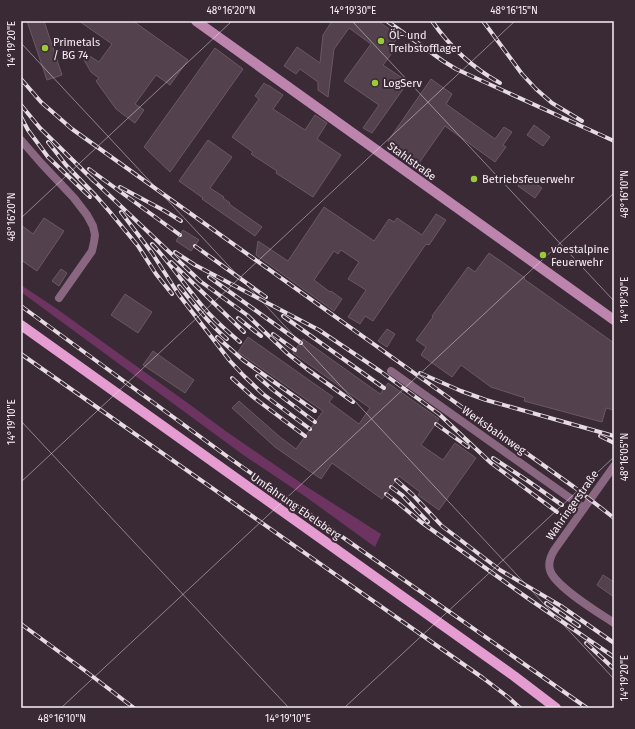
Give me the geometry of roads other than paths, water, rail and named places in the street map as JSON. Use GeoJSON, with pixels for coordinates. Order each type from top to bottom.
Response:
{"type":"FeatureCollection","features":[{"type":"Feature","properties":{"kind":"main road","name":"Umfahrung Ebelsberg"},"geometry":{"type":"LineString","coordinates":[[21,325],[514,676],[556,708]]}},
{"type":"Feature","properties":{"kind":"street","name":"Stahlstraße"},"geometry":{"type":"LineString","coordinates":[[196,21],[614,320]]}},
{"type":"Feature","properties":{"kind":"street"},"geometry":{"type":"LineString","coordinates":[[21,140],[61,183],[93,226],[95,235],[92,251],[59,298]]}},
{"type":"Feature","properties":{"kind":"street","name":"Werksbahnweg"},"geometry":{"type":"LineString","coordinates":[[391,371],[584,508]]}},
{"type":"Feature","properties":{"kind":"street","name":"Wahringerstraße"},"geometry":{"type":"LineString","coordinates":[[614,466],[554,549],[549,564],[550,570],[558,583],[614,624]]}},
{"type":"Feature","properties":{"kind":"railway"},"geometry":{"type":"LineString","coordinates":[[387,21],[456,69],[614,141]]}},
{"type":"Feature","properties":{"kind":"railway"},"geometry":{"type":"LineString","coordinates":[[432,21],[446,40],[471,64],[500,83]]}},
{"type":"Feature","properties":{"kind":"railway"},"geometry":{"type":"LineString","coordinates":[[483,21],[522,74],[536,89],[552,103],[582,121]]}},
{"type":"Feature","properties":{"kind":"railway"},"geometry":{"type":"LineString","coordinates":[[21,79],[41,102],[72,129],[574,487],[614,518]]}},
{"type":"Feature","properties":{"kind":"railway"},"geometry":{"type":"LineString","coordinates":[[21,105],[40,128],[94,181]]}},
{"type":"Feature","properties":{"kind":"railway"},"geometry":{"type":"LineString","coordinates":[[21,117],[28,130],[48,157],[90,197]]}},
{"type":"Feature","properties":{"kind":"railway"},"geometry":{"type":"LineString","coordinates":[[48,142],[66,165],[96,196],[138,246],[156,274],[172,294]]}},
{"type":"Feature","properties":{"kind":"railway"},"geometry":{"type":"LineString","coordinates":[[89,169],[180,235]]}},
{"type":"Feature","properties":{"kind":"railway"},"geometry":{"type":"LineString","coordinates":[[91,178],[200,281],[247,315],[288,354],[353,402]]}},
{"type":"Feature","properties":{"kind":"railway"},"geometry":{"type":"LineString","coordinates":[[120,187],[181,221]]}},
{"type":"Feature","properties":{"kind":"railway"},"geometry":{"type":"LineString","coordinates":[[121,212],[152,253],[179,295],[230,361],[263,394],[310,429]]}},
{"type":"Feature","properties":{"kind":"railway"},"geometry":{"type":"LineString","coordinates":[[152,244],[166,259],[208,313],[240,342]]}},
{"type":"Feature","properties":{"kind":"railway"},"geometry":{"type":"LineString","coordinates":[[195,246],[266,297]]}},
{"type":"Feature","properties":{"kind":"railway"},"geometry":{"type":"LineString","coordinates":[[175,252],[195,265],[319,330],[380,371],[439,414],[491,463],[557,512]]}},
{"type":"Feature","properties":{"kind":"railway"},"geometry":{"type":"LineString","coordinates":[[171,262],[244,332]]}},
{"type":"Feature","properties":{"kind":"railway"},"geometry":{"type":"LineString","coordinates":[[209,277],[301,343]]}},
{"type":"Feature","properties":{"kind":"railway"},"geometry":{"type":"LineString","coordinates":[[179,286],[207,320],[227,339]]}},
{"type":"Feature","properties":{"kind":"railway"},"geometry":{"type":"LineString","coordinates":[[21,306],[228,457],[587,708]]}},
{"type":"Feature","properties":{"kind":"railway"},"geometry":{"type":"LineString","coordinates":[[283,316],[384,388]]}},
{"type":"Feature","properties":{"kind":"railway"},"geometry":{"type":"LineString","coordinates":[[238,318],[261,336]]}},
{"type":"Feature","properties":{"kind":"railway"},"geometry":{"type":"LineString","coordinates":[[273,334],[295,350]]}},
{"type":"Feature","properties":{"kind":"railway"},"geometry":{"type":"LineString","coordinates":[[217,337],[243,360],[315,411]]}},
{"type":"Feature","properties":{"kind":"railway"},"geometry":{"type":"LineString","coordinates":[[21,354],[483,678],[520,708]]}},
{"type":"Feature","properties":{"kind":"railway"},"geometry":{"type":"LineString","coordinates":[[420,373],[486,400],[614,436]]}},
{"type":"Feature","properties":{"kind":"railway"},"geometry":{"type":"LineString","coordinates":[[257,376],[315,422]]}},
{"type":"Feature","properties":{"kind":"railway"},"geometry":{"type":"LineString","coordinates":[[232,378],[253,397],[305,436]]}},
{"type":"Feature","properties":{"kind":"railway"},"geometry":{"type":"LineString","coordinates":[[436,424],[468,447]]}},
{"type":"Feature","properties":{"kind":"railway"},"geometry":{"type":"LineString","coordinates":[[600,436],[614,443]]}},
{"type":"Feature","properties":{"kind":"railway"},"geometry":{"type":"LineString","coordinates":[[493,458],[562,505]]}},
{"type":"Feature","properties":{"kind":"railway"},"geometry":{"type":"LineString","coordinates":[[396,480],[413,495],[442,526],[500,570],[561,606],[614,643]]}},
{"type":"Feature","properties":{"kind":"railway"},"geometry":{"type":"LineString","coordinates":[[391,487],[402,495],[428,522]]}},
{"type":"Feature","properties":{"kind":"railway"},"geometry":{"type":"LineString","coordinates":[[386,494],[421,522],[526,597],[614,657]]}},
{"type":"Feature","properties":{"kind":"railway"},"geometry":{"type":"LineString","coordinates":[[546,603],[579,626]]}},
{"type":"Feature","properties":{"kind":"railway"},"geometry":{"type":"LineString","coordinates":[[21,624],[134,708]]}},
{"type":"Feature","properties":{"kind":"railway"},"geometry":{"type":"LineString","coordinates":[[586,643],[613,668]]}},
{"type":"Feature","properties":{"kind":"place","name":"Öl- und Treibstofflager"},"geometry":{"type":"Point","coordinates":[381,41]}},
{"type":"Feature","properties":{"kind":"place","name":"Primetals / BG 74"},"geometry":{"type":"Point","coordinates":[45,48]}},
{"type":"Feature","properties":{"kind":"place","name":"LogServ"},"geometry":{"type":"Point","coordinates":[375,83]}},
{"type":"Feature","properties":{"kind":"place","name":"Betriebsfeuerwehr"},"geometry":{"type":"Point","coordinates":[474,179]}},
{"type":"Feature","properties":{"kind":"place","name":"voestalpine Feuerwehr"},"geometry":{"type":"Point","coordinates":[543,255]}}]}
